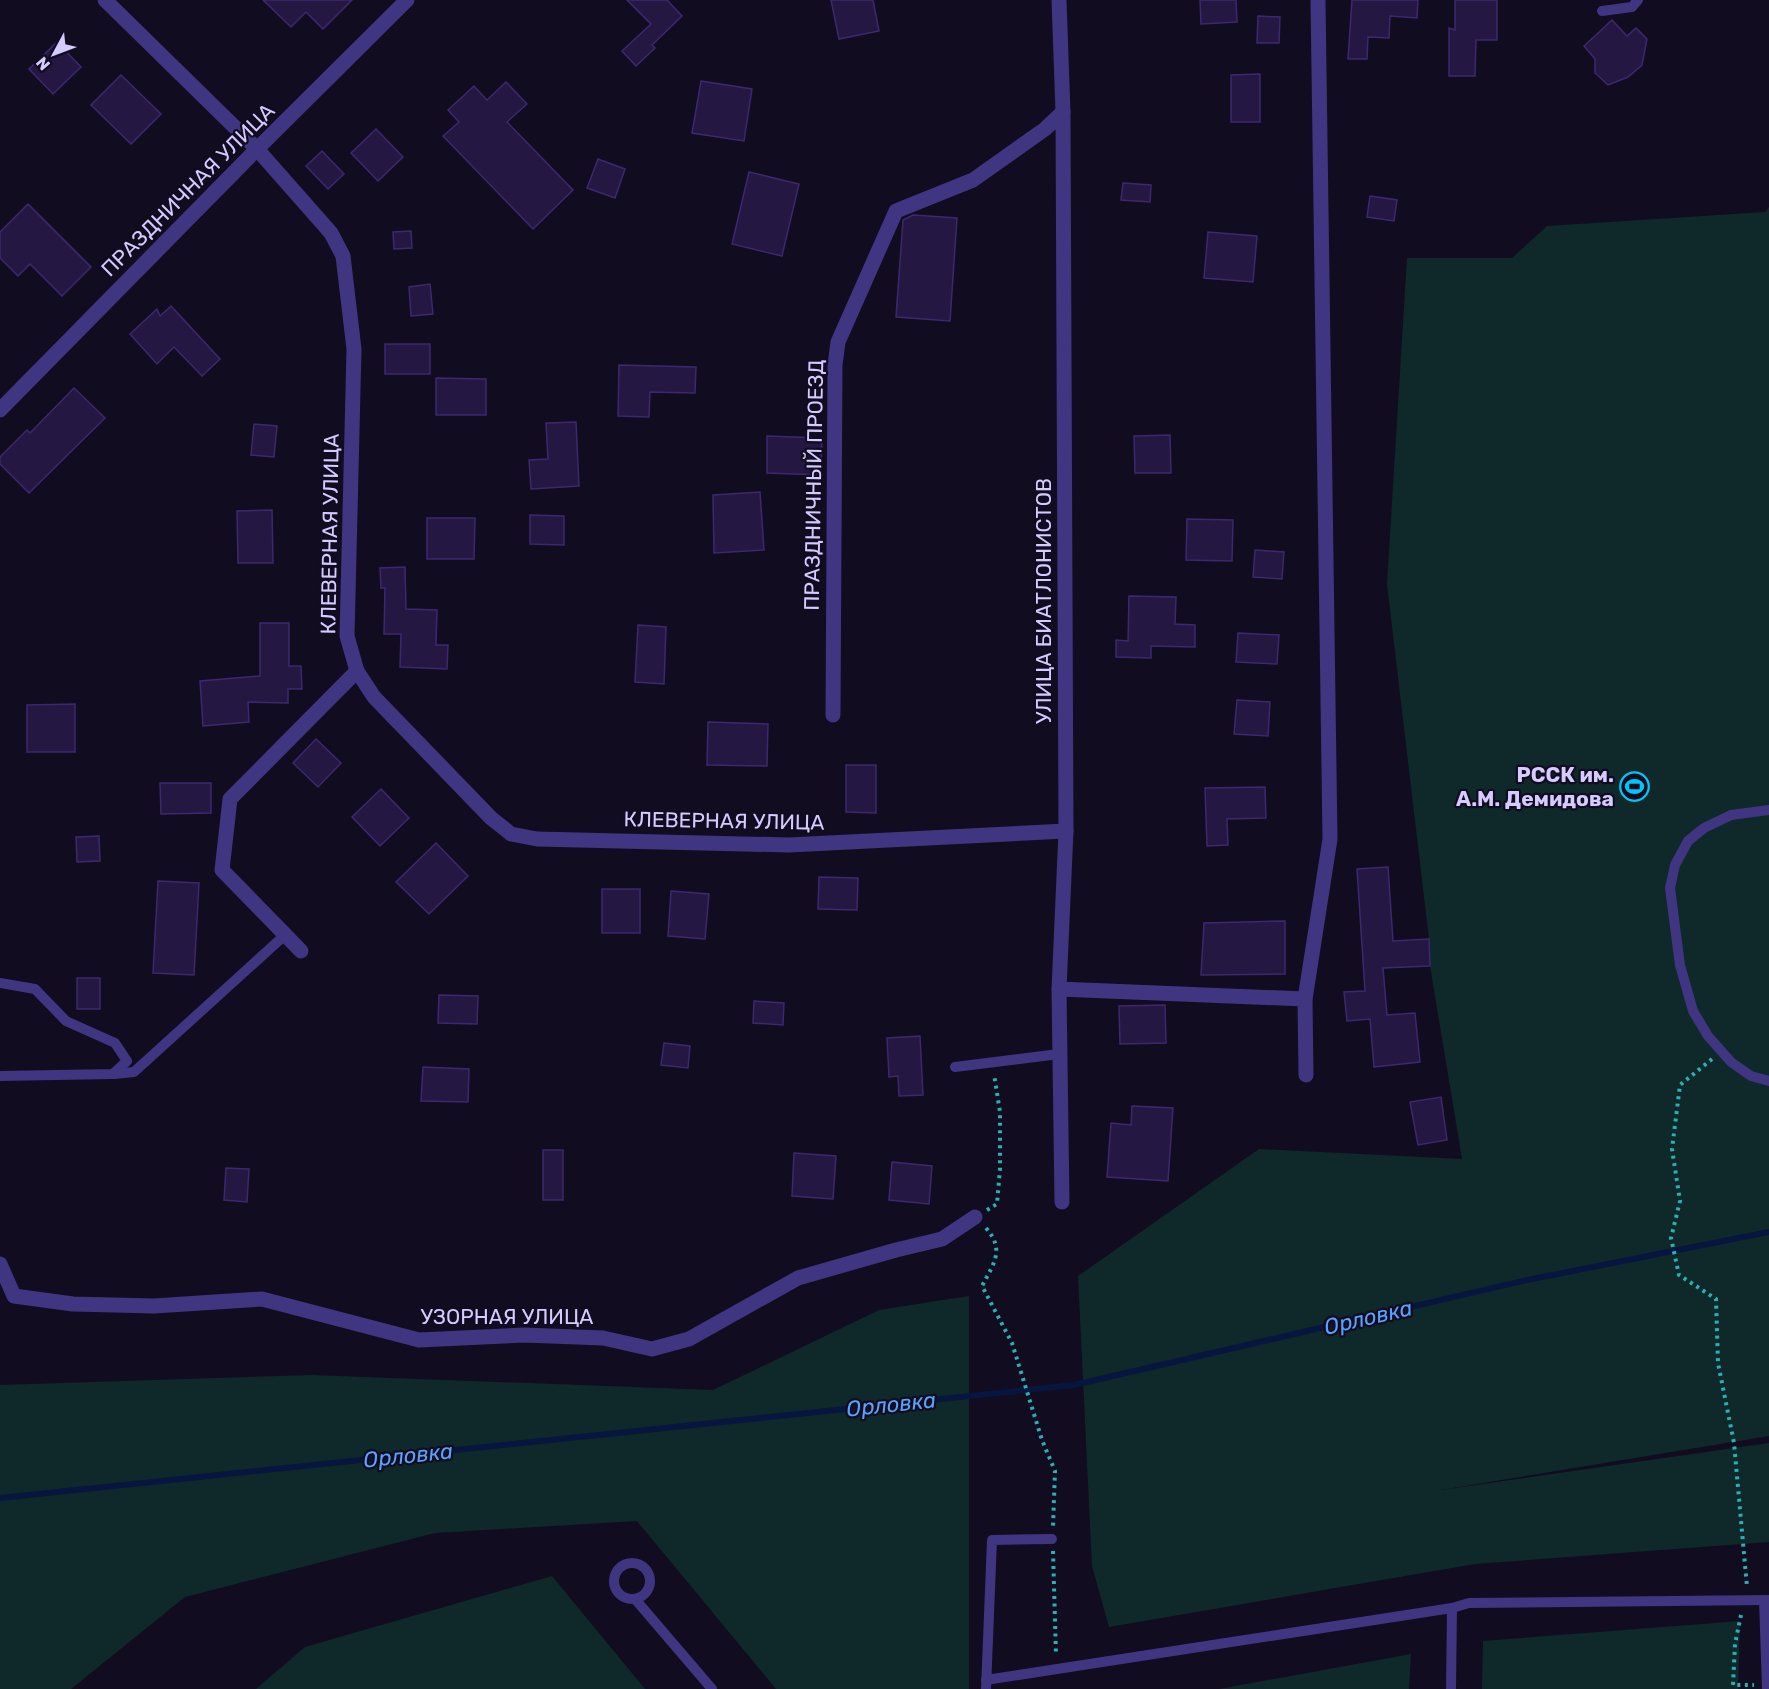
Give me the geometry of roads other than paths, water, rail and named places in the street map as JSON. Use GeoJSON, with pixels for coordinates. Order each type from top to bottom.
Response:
{"type":"FeatureCollection","features":[{"type":"Feature","properties":{"kind":"street","name":"КЛЕВЕРНАЯ УЛИЦА"},"geometry":{"type":"LineString","coordinates":[[105,0],[257,149],[331,233],[343,256],[354,349],[347,636],[357,671],[374,697],[491,818],[511,834],[537,838],[789,845],[1066,831]]}},
{"type":"Feature","properties":{"kind":"street","name":"ПРАЗДНИЧНАЯ УЛИЦА"},"geometry":{"type":"LineString","coordinates":[[0,410],[407,0]]}},
{"type":"Feature","properties":{"kind":"street","name":"УЛИЦА БИАТЛОНИСТОВ"},"geometry":{"type":"LineString","coordinates":[[1059,0],[1064,112],[1066,831],[1059,989],[1062,1202]]}},
{"type":"Feature","properties":{"kind":"street"},"geometry":{"type":"LineString","coordinates":[[1306,1074],[1305,999],[1330,839],[1318,0]]}},
{"type":"Feature","properties":{"kind":"street","name":"ПРАЗДНИЧНЫЙ ПРОЕЗД"},"geometry":{"type":"LineString","coordinates":[[833,715],[835,365],[838,342],[896,211],[973,180],[1045,129],[1064,112]]}},
{"type":"Feature","properties":{"kind":"street"},"geometry":{"type":"LineString","coordinates":[[301,951],[222,870],[230,799],[357,671]]}},
{"type":"Feature","properties":{"kind":"street"},"geometry":{"type":"LineString","coordinates":[[1059,989],[1305,999]]}},
{"type":"Feature","properties":{"kind":"street","name":"УЗОРНАЯ УЛИЦА"},"geometry":{"type":"LineString","coordinates":[[0,1264],[7,1294],[73,1304],[154,1306],[262,1299],[419,1340],[524,1335],[603,1338],[651,1349],[689,1339],[798,1278],[942,1239],[975,1217]]}},
{"type":"Feature","properties":{"kind":"lane"},"geometry":{"type":"LineString","coordinates":[[1602,11],[1632,7],[1638,0]]}},
{"type":"Feature","properties":{"kind":"lane"},"geometry":{"type":"LineString","coordinates":[[1769,810],[1731,815],[1704,828],[1688,841],[1675,865],[1670,888],[1680,966],[1693,1011],[1708,1036],[1731,1062],[1752,1076],[1769,1081]]}},
{"type":"Feature","properties":{"kind":"lane"},"geometry":{"type":"LineString","coordinates":[[0,1076],[134,1072],[285,935]]}},
{"type":"Feature","properties":{"kind":"lane"},"geometry":{"type":"LineString","coordinates":[[0,983],[35,989],[66,1021],[116,1043],[127,1061],[113,1074]]}},
{"type":"Feature","properties":{"kind":"lane"},"geometry":{"type":"LineString","coordinates":[[955,1067],[1059,1054]]}},
{"type":"Feature","properties":{"kind":"lane"},"geometry":{"type":"LineString","coordinates":[[1052,1539],[992,1540],[986,1684],[1056,1670],[1452,1608],[1469,1603],[1767,1600],[1767,1689]]}},
{"type":"Feature","properties":{"kind":"lane"},"geometry":{"type":"LineString","coordinates":[[636,1599],[712,1689]]}},
{"type":"Feature","properties":{"kind":"lane"},"geometry":{"type":"LineString","coordinates":[[1451,1689],[1452,1608]]}},
{"type":"Feature","properties":{"kind":"waterway","name":"Орловка"},"geometry":{"type":"LineString","coordinates":[[0,1498],[1074,1385],[1527,1280],[1769,1232]]}},
{"type":"Feature","properties":{"kind":"place","name":"РССК им. А.М. Демидова"},"geometry":{"type":"Point","coordinates":[1635,787]}}]}
